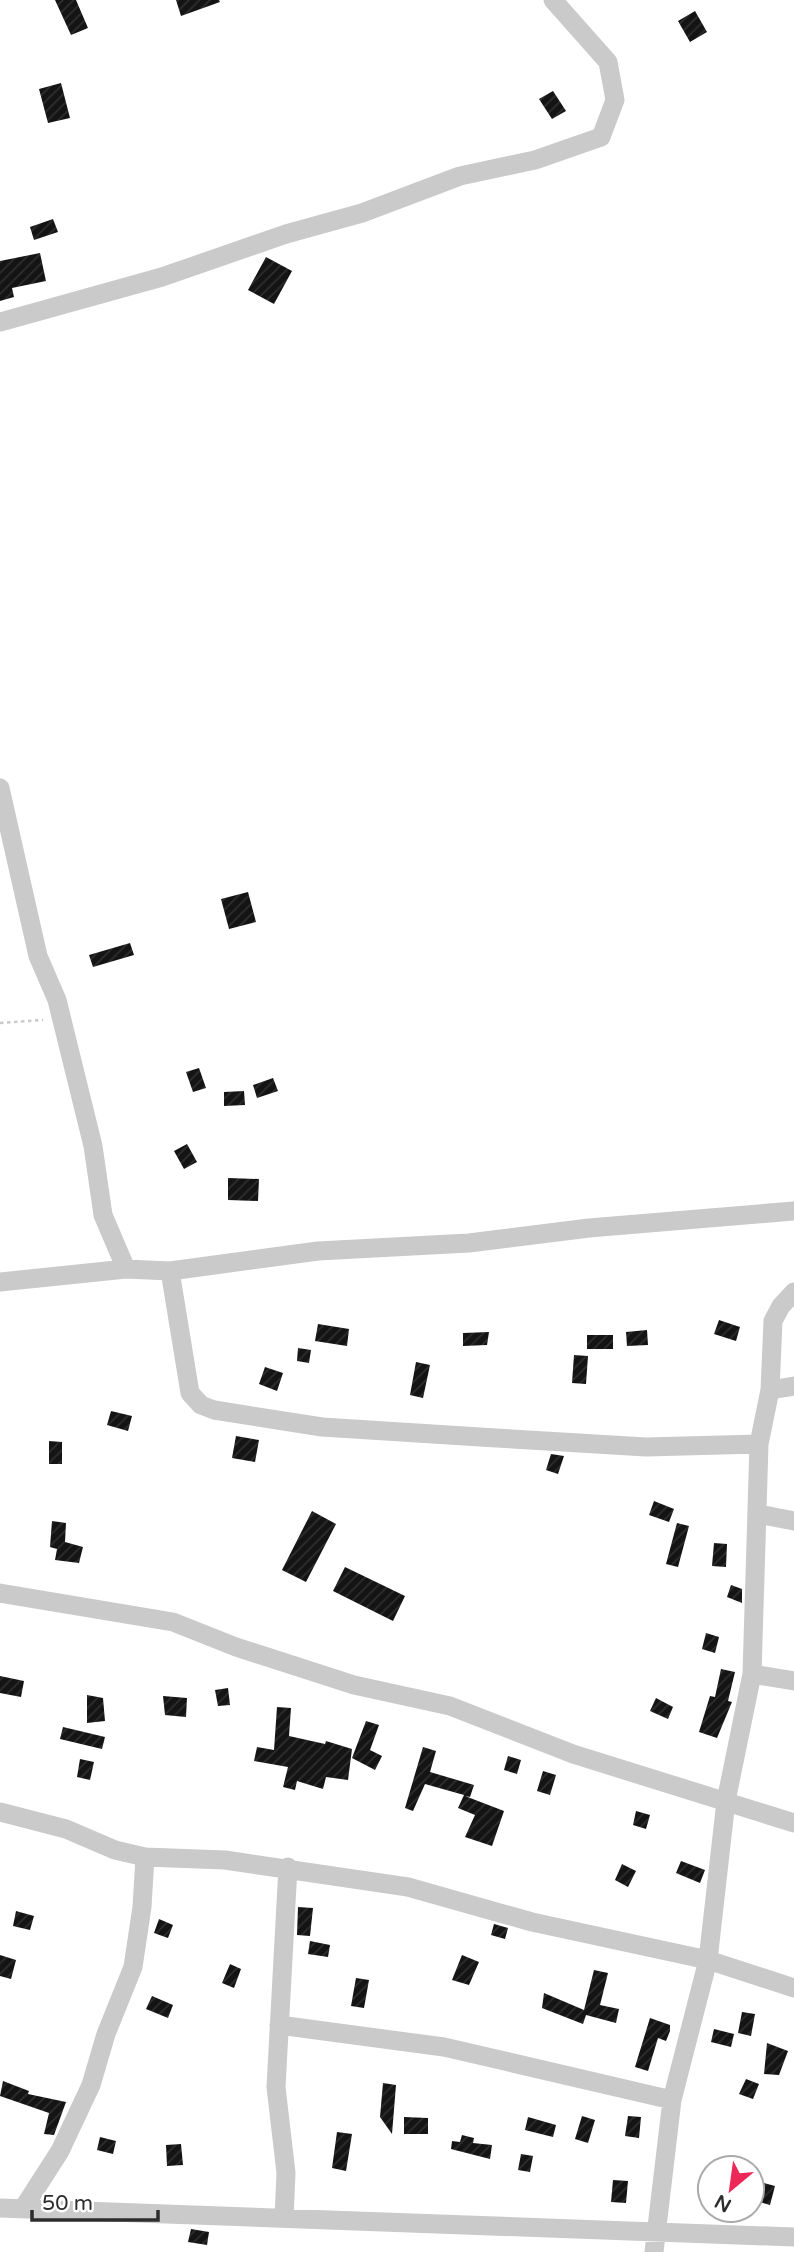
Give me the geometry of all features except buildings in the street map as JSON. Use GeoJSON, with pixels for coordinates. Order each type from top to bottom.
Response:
{"type":"FeatureCollection","features":[{"type":"Feature","properties":{"kind":"street"},"geometry":{"type":"LineString","coordinates":[[0,322],[162,277],[286,234],[362,213],[460,176],[535,160],[601,137],[615,100],[608,62],[552,0]]}},
{"type":"Feature","properties":{"kind":"street"},"geometry":{"type":"LineString","coordinates":[[0,788],[38,956],[57,1000],[93,1146],[103,1215],[127,1269]]}},
{"type":"Feature","properties":{"kind":"street"},"geometry":{"type":"LineString","coordinates":[[0,1282],[127,1269],[170,1271],[318,1251],[469,1242],[589,1228],[794,1212]]}},
{"type":"Feature","properties":{"kind":"street"},"geometry":{"type":"LineString","coordinates":[[170,1271],[190,1393],[201,1405],[214,1410],[322,1427],[509,1439],[646,1447],[759,1444]]}},
{"type":"Feature","properties":{"kind":"street"},"geometry":{"type":"LineString","coordinates":[[654,2252],[672,2100],[708,1960],[726,1801],[752,1674],[759,1444],[769,1390],[773,1321],[780,1307],[794,1292]]}},
{"type":"Feature","properties":{"kind":"street"},"geometry":{"type":"LineString","coordinates":[[769,1390],[794,1386]]}},
{"type":"Feature","properties":{"kind":"street"},"geometry":{"type":"LineString","coordinates":[[758,1514],[794,1521]]}},
{"type":"Feature","properties":{"kind":"street"},"geometry":{"type":"LineString","coordinates":[[0,1593],[173,1622],[236,1647],[354,1685],[450,1706],[573,1754],[794,1823]]}},
{"type":"Feature","properties":{"kind":"street"},"geometry":{"type":"LineString","coordinates":[[752,1674],[794,1681]]}},
{"type":"Feature","properties":{"kind":"street"},"geometry":{"type":"LineString","coordinates":[[0,1812],[66,1829],[115,1850],[145,1857],[225,1860],[288,1867],[408,1887],[532,1922],[708,1960],[794,1988]]}},
{"type":"Feature","properties":{"kind":"street"},"geometry":{"type":"LineString","coordinates":[[24,2207],[60,2151],[91,2085],[106,2034],[133,1967],[142,1907],[145,1857]]}},
{"type":"Feature","properties":{"kind":"street"},"geometry":{"type":"LineString","coordinates":[[285,2218],[286,2173],[276,2087],[288,1867]]}},
{"type":"Feature","properties":{"kind":"street"},"geometry":{"type":"LineString","coordinates":[[279,2025],[444,2047],[672,2100]]}},
{"type":"Feature","properties":{"kind":"street"},"geometry":{"type":"LineString","coordinates":[[0,2208],[794,2237]]}},
{"type":"Feature","properties":{"kind":"path"},"geometry":{"type":"LineString","coordinates":[[0,1023],[60,1019]]}}]}
